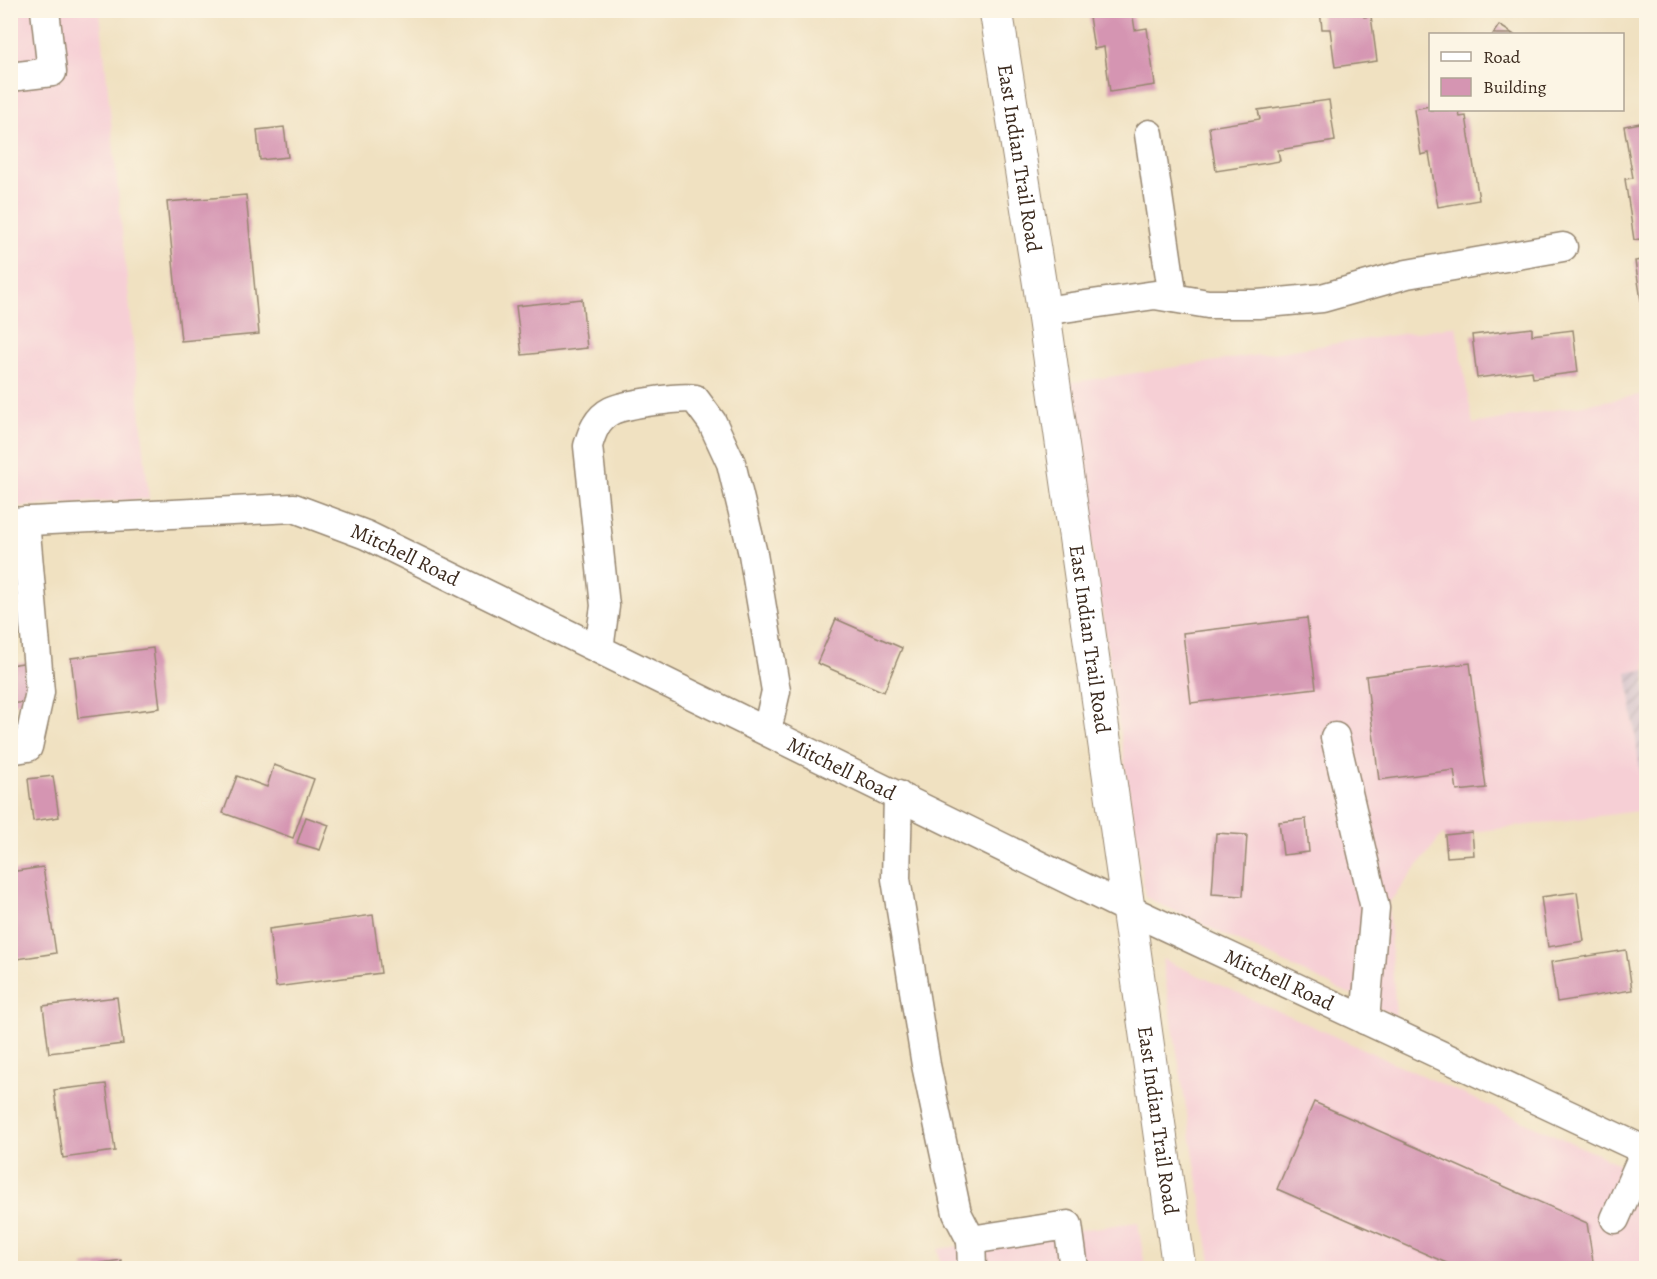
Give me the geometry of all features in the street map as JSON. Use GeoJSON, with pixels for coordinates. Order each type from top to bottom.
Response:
{"type":"FeatureCollection","features":[{"type":"Feature","properties":{"kind":"main road","name":"East Indian Trail Road"},"geometry":{"type":"LineString","coordinates":[[996,10],[1043,311],[1179,1269]]}},
{"type":"Feature","properties":{"kind":"street"},"geometry":{"type":"LineString","coordinates":[[10,76],[52,72],[45,10]]}},
{"type":"Feature","properties":{"kind":"street"},"geometry":{"type":"LineString","coordinates":[[1149,134],[1173,298]]}},
{"type":"Feature","properties":{"kind":"street"},"geometry":{"type":"LineString","coordinates":[[1043,311],[1155,295],[1209,304],[1258,304],[1322,298],[1407,274],[1563,247]]}},
{"type":"Feature","properties":{"kind":"street"},"geometry":{"type":"LineString","coordinates":[[599,649],[605,606],[588,446],[594,426],[611,411],[683,396],[695,399],[712,422],[731,463],[753,554],[776,691],[767,731]]}},
{"type":"Feature","properties":{"kind":"street","name":"Mitchell Road"},"geometry":{"type":"LineString","coordinates":[[18,522],[294,508],[366,535],[1128,909],[1646,1151]]}},
{"type":"Feature","properties":{"kind":"street"},"geometry":{"type":"LineString","coordinates":[[10,750],[28,747],[40,692],[18,522]]}},
{"type":"Feature","properties":{"kind":"street"},"geometry":{"type":"LineString","coordinates":[[1335,737],[1375,908],[1365,1020]]}},
{"type":"Feature","properties":{"kind":"street"},"geometry":{"type":"LineString","coordinates":[[898,795],[896,879],[924,1053],[957,1213],[971,1240],[972,1269]]}},
{"type":"Feature","properties":{"kind":"street"},"geometry":{"type":"LineString","coordinates":[[1615,1219],[1646,1151]]}},
{"type":"Feature","properties":{"kind":"street"},"geometry":{"type":"LineString","coordinates":[[971,1240],[1068,1225],[1074,1269]]}},
{"type":"Feature","properties":{"kind":"shaded area"},"geometry":{"type":"Polygon","coordinates":[[[11,11],[100,11],[149,499],[11,507],[11,11]]]}},
{"type":"Feature","properties":{"kind":"shaded area"},"geometry":{"type":"Polygon","coordinates":[[[1456,326],[1473,424],[1646,394],[1646,670],[1627,673],[1646,810],[1441,836],[1388,904],[1396,1016],[1145,897],[1067,383],[1456,326]]]}},
{"type":"Feature","properties":{"kind":"shaded area"},"geometry":{"type":"Polygon","coordinates":[[[1646,670],[1646,816],[1627,672],[1646,670]]]}},
{"type":"Feature","properties":{"kind":"shaded area"},"geometry":{"type":"Polygon","coordinates":[[[1162,959],[1646,1176],[1646,1268],[1212,1268],[1162,959]]]}},
{"type":"Feature","properties":{"kind":"shaded area"},"geometry":{"type":"Polygon","coordinates":[[[1138,1222],[1145,1268],[941,1268],[938,1249],[1138,1222]]]}},
{"type":"Feature","properties":{"kind":"building"},"geometry":{"type":"Polygon","coordinates":[[[1088,10],[1132,10],[1135,30],[1147,28],[1155,85],[1110,92],[1104,47],[1094,49],[1088,10]]]}},
{"type":"Feature","properties":{"kind":"building"},"geometry":{"type":"Polygon","coordinates":[[[1320,10],[1363,10],[1364,17],[1371,16],[1377,61],[1335,67],[1330,29],[1322,29],[1320,10]]]}},
{"type":"Feature","properties":{"kind":"building"},"geometry":{"type":"Polygon","coordinates":[[[1499,25],[1511,33],[1494,33],[1499,25]]]}},
{"type":"Feature","properties":{"kind":"building"},"geometry":{"type":"Polygon","coordinates":[[[1329,100],[1335,141],[1278,150],[1280,161],[1216,171],[1209,127],[1260,119],[1258,110],[1329,100]]]}},
{"type":"Feature","properties":{"kind":"building"},"geometry":{"type":"Polygon","coordinates":[[[1429,106],[1429,111],[1458,111],[1460,117],[1466,116],[1479,200],[1438,207],[1429,153],[1421,155],[1414,109],[1429,106]]]}},
{"type":"Feature","properties":{"kind":"building"},"geometry":{"type":"Polygon","coordinates":[[[1646,122],[1646,238],[1634,240],[1625,179],[1633,178],[1624,126],[1646,122]]]}},
{"type":"Feature","properties":{"kind":"building"},"geometry":{"type":"Polygon","coordinates":[[[284,127],[288,157],[260,160],[257,130],[284,127]]]}},
{"type":"Feature","properties":{"kind":"building"},"geometry":{"type":"Polygon","coordinates":[[[246,195],[259,334],[181,341],[167,202],[246,195]]]}},
{"type":"Feature","properties":{"kind":"building"},"geometry":{"type":"Polygon","coordinates":[[[1646,259],[1646,326],[1645,326],[1635,261],[1646,259]]]}},
{"type":"Feature","properties":{"kind":"building"},"geometry":{"type":"Polygon","coordinates":[[[582,299],[587,348],[522,355],[516,306],[582,299]]]}},
{"type":"Feature","properties":{"kind":"building"},"geometry":{"type":"Polygon","coordinates":[[[1532,328],[1532,335],[1573,330],[1578,372],[1533,378],[1532,371],[1477,378],[1472,335],[1532,328]]]}},
{"type":"Feature","properties":{"kind":"building"},"geometry":{"type":"Polygon","coordinates":[[[1307,618],[1316,688],[1191,703],[1183,633],[1307,618]]]}},
{"type":"Feature","properties":{"kind":"building"},"geometry":{"type":"Polygon","coordinates":[[[836,619],[902,648],[884,692],[817,663],[836,619]]]}},
{"type":"Feature","properties":{"kind":"building"},"geometry":{"type":"Polygon","coordinates":[[[153,648],[160,708],[78,718],[71,658],[153,648]]]}},
{"type":"Feature","properties":{"kind":"building"},"geometry":{"type":"Polygon","coordinates":[[[29,662],[34,701],[10,704],[10,665],[29,662]]]}},
{"type":"Feature","properties":{"kind":"building"},"geometry":{"type":"Polygon","coordinates":[[[1470,663],[1486,788],[1457,791],[1454,770],[1379,780],[1366,676],[1470,663]]]}},
{"type":"Feature","properties":{"kind":"building"},"geometry":{"type":"Polygon","coordinates":[[[274,765],[314,779],[293,838],[223,813],[237,776],[267,787],[274,765]]]}},
{"type":"Feature","properties":{"kind":"building"},"geometry":{"type":"Polygon","coordinates":[[[53,776],[59,817],[33,821],[28,779],[53,776]]]}},
{"type":"Feature","properties":{"kind":"building"},"geometry":{"type":"Polygon","coordinates":[[[306,817],[329,825],[320,850],[297,843],[306,817]]]}},
{"type":"Feature","properties":{"kind":"building"},"geometry":{"type":"Polygon","coordinates":[[[1306,819],[1309,852],[1283,855],[1279,822],[1306,819]]]}},
{"type":"Feature","properties":{"kind":"building"},"geometry":{"type":"Polygon","coordinates":[[[1472,832],[1474,855],[1447,857],[1445,835],[1472,832]]]}},
{"type":"Feature","properties":{"kind":"building"},"geometry":{"type":"Polygon","coordinates":[[[1216,833],[1247,835],[1243,896],[1212,894],[1216,833]]]}},
{"type":"Feature","properties":{"kind":"building"},"geometry":{"type":"Polygon","coordinates":[[[43,867],[56,953],[11,960],[10,872],[43,867]]]}},
{"type":"Feature","properties":{"kind":"building"},"geometry":{"type":"Polygon","coordinates":[[[1577,892],[1584,941],[1548,947],[1541,897],[1577,892]]]}},
{"type":"Feature","properties":{"kind":"building"},"geometry":{"type":"Polygon","coordinates":[[[373,915],[381,973],[276,987],[269,929],[373,915]]]}},
{"type":"Feature","properties":{"kind":"building"},"geometry":{"type":"Polygon","coordinates":[[[1626,950],[1632,990],[1557,1002],[1551,962],[1626,950]]]}},
{"type":"Feature","properties":{"kind":"building"},"geometry":{"type":"Polygon","coordinates":[[[117,997],[123,1044],[49,1053],[43,1006],[117,997]]]}},
{"type":"Feature","properties":{"kind":"building"},"geometry":{"type":"Polygon","coordinates":[[[106,1084],[115,1151],[63,1158],[54,1090],[106,1084]]]}},
{"type":"Feature","properties":{"kind":"building"},"geometry":{"type":"Polygon","coordinates":[[[1314,1102],[1587,1223],[1594,1268],[1458,1268],[1277,1189],[1314,1102]]]}},
{"type":"Feature","properties":{"kind":"building"},"geometry":{"type":"Polygon","coordinates":[[[121,1260],[122,1268],[83,1268],[83,1266],[121,1260]]]}}]}
